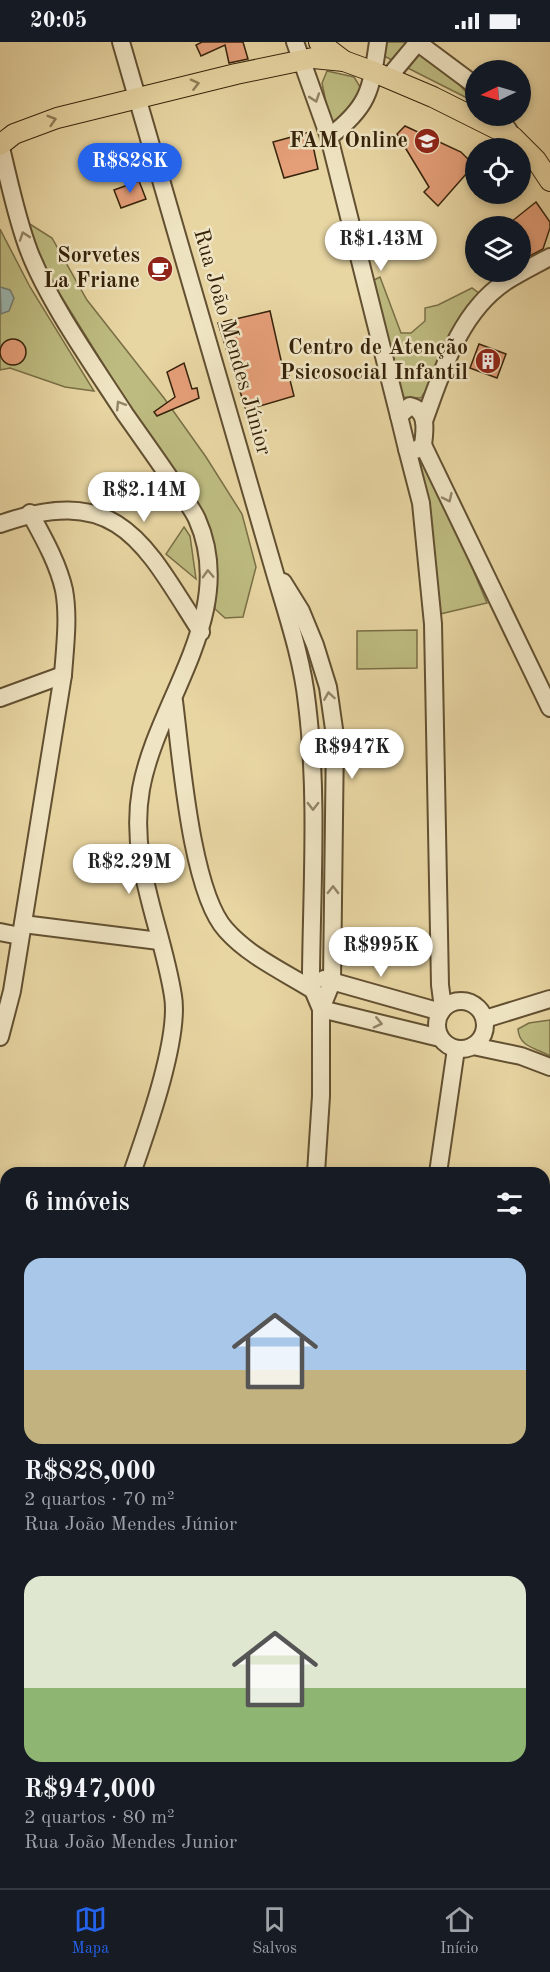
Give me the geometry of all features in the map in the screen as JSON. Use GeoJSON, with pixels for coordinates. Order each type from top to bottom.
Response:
{"type":"FeatureCollection","features":[{"type":"Feature","properties":{"kind":"main road"},"geometry":{"type":"LineString","coordinates":[[319,42],[344,61]]}},
{"type":"Feature","properties":{"kind":"main road"},"geometry":{"type":"LineString","coordinates":[[0,145],[14,134],[47,122],[138,99],[298,50],[344,61],[381,75],[513,137],[536,160],[550,181]]}},
{"type":"Feature","properties":{"kind":"street","name":"Rua João Mendes Júnior"},"geometry":{"type":"LineString","coordinates":[[121,42],[272,563]]}},
{"type":"Feature","properties":{"kind":"street"},"geometry":{"type":"LineString","coordinates":[[378,42],[381,75]]}},
{"type":"Feature","properties":{"kind":"street"},"geometry":{"type":"LineString","coordinates":[[329,137],[363,105],[381,75],[417,42],[465,78]]}},
{"type":"Feature","properties":{"kind":"street"},"geometry":{"type":"LineString","coordinates":[[298,50],[329,137],[421,503],[433,624],[442,1010],[437,1026],[440,1038]]}},
{"type":"Feature","properties":{"kind":"street"},"geometry":{"type":"LineString","coordinates":[[506,126],[513,137]]}},
{"type":"Feature","properties":{"kind":"street"},"geometry":{"type":"LineString","coordinates":[[0,145],[18,217],[30,253],[47,288],[126,414],[197,518],[207,550],[209,584],[201,632],[173,697],[142,785],[137,818],[148,905],[174,997],[174,1024],[151,1118],[134,1167]]}},
{"type":"Feature","properties":{"kind":"street"},"geometry":{"type":"LineString","coordinates":[[550,256],[503,283],[474,313],[450,351],[424,421],[423,445],[550,708]]}},
{"type":"Feature","properties":{"kind":"street"},"geometry":{"type":"LineString","coordinates":[[399,416],[410,406],[417,408],[424,421]]}},
{"type":"Feature","properties":{"kind":"street"},"geometry":{"type":"LineString","coordinates":[[407,449],[416,450],[423,445]]}},
{"type":"Feature","properties":{"kind":"street"},"geometry":{"type":"LineString","coordinates":[[0,524],[30,513],[77,509],[102,514],[127,530],[159,567],[201,632]]}},
{"type":"Feature","properties":{"kind":"street"},"geometry":{"type":"LineString","coordinates":[[0,1037],[12,991],[63,675],[66,617],[64,590],[47,544],[30,513]]}},
{"type":"Feature","properties":{"kind":"street"},"geometry":{"type":"LineString","coordinates":[[272,563],[296,648],[307,704],[313,789],[312,981],[321,1009],[321,1096],[316,1167]]}},
{"type":"Feature","properties":{"kind":"street"},"geometry":{"type":"LineString","coordinates":[[272,563],[301,611],[315,645],[328,687],[335,736],[332,982],[321,1009]]}},
{"type":"Feature","properties":{"kind":"street"},"geometry":{"type":"LineString","coordinates":[[0,698],[63,675]]}},
{"type":"Feature","properties":{"kind":"street"},"geometry":{"type":"LineString","coordinates":[[173,697],[197,856],[212,909],[226,930],[246,948],[312,981],[332,982],[442,1010],[456,1001],[471,1002],[482,1012],[485,1019],[483,1035],[473,1046]]}},
{"type":"Feature","properties":{"kind":"street"},"geometry":{"type":"LineString","coordinates":[[0,932],[22,930],[159,941]]}},
{"type":"Feature","properties":{"kind":"street"},"geometry":{"type":"LineString","coordinates":[[485,1019],[550,999]]}},
{"type":"Feature","properties":{"kind":"street"},"geometry":{"type":"LineString","coordinates":[[321,1009],[440,1038],[456,1049],[473,1046],[521,1056],[550,1067]]}},
{"type":"Feature","properties":{"kind":"street"},"geometry":{"type":"LineString","coordinates":[[439,1167],[456,1049]]}},
{"type":"Feature","properties":{"kind":"shaded area"},"geometry":{"type":"Polygon","coordinates":[[[381,42],[408,42],[448,72],[465,91],[465,97],[382,55],[381,42]]]}},
{"type":"Feature","properties":{"kind":"shaded area"},"geometry":{"type":"Polygon","coordinates":[[[327,71],[354,77],[362,90],[351,111],[331,127],[322,83],[327,71]]]}},
{"type":"Feature","properties":{"kind":"shaded area"},"geometry":{"type":"Polygon","coordinates":[[[25,221],[52,238],[87,300],[164,398],[206,457],[242,514],[256,567],[243,617],[225,618],[215,609],[216,570],[210,536],[48,275],[25,221]]]}},
{"type":"Feature","properties":{"kind":"shaded area"},"geometry":{"type":"Polygon","coordinates":[[[0,229],[30,287],[94,391],[65,387],[10,368],[0,370],[0,229]]]}},
{"type":"Feature","properties":{"kind":"shaded area"},"geometry":{"type":"Polygon","coordinates":[[[380,277],[401,333],[411,333],[425,321],[425,308],[438,305],[472,288],[484,297],[421,398],[400,397],[370,282],[380,277]]]}},
{"type":"Feature","properties":{"kind":"shaded area"},"geometry":{"type":"Polygon","coordinates":[[[426,463],[487,603],[440,614],[420,472],[421,464],[426,463]]]}},
{"type":"Feature","properties":{"kind":"shaded area"},"geometry":{"type":"Polygon","coordinates":[[[184,527],[190,536],[196,579],[166,554],[184,527]]]}},
{"type":"Feature","properties":{"kind":"shaded area"},"geometry":{"type":"Polygon","coordinates":[[[417,630],[417,668],[357,669],[357,631],[417,630]]]}},
{"type":"Feature","properties":{"kind":"shaded area"},"geometry":{"type":"Polygon","coordinates":[[[550,1020],[550,1056],[521,1040],[518,1029],[529,1023],[550,1020]]]}},
{"type":"Feature","properties":{"kind":"water"},"geometry":{"type":"Polygon","coordinates":[[[0,287],[10,290],[14,298],[9,311],[1,314],[0,287]]]}},
{"type":"Feature","properties":{"kind":"building"},"geometry":{"type":"Polygon","coordinates":[[[202,42],[243,42],[248,59],[229,63],[225,45],[201,56],[196,45],[202,42]]]}},
{"type":"Feature","properties":{"kind":"building"},"geometry":{"type":"Polygon","coordinates":[[[405,126],[465,156],[465,175],[438,206],[424,192],[429,187],[397,134],[405,126]]]}},
{"type":"Feature","properties":{"kind":"building"},"geometry":{"type":"Polygon","coordinates":[[[310,132],[318,169],[284,178],[273,142],[310,132]]]}},
{"type":"Feature","properties":{"kind":"building"},"geometry":{"type":"Polygon","coordinates":[[[139,181],[146,199],[121,208],[114,190],[139,181]]]}},
{"type":"Feature","properties":{"kind":"building"},"geometry":{"type":"Polygon","coordinates":[[[536,202],[550,222],[543,249],[531,255],[531,216],[518,216],[536,202]]]}},
{"type":"Feature","properties":{"kind":"building"},"geometry":{"type":"Polygon","coordinates":[[[270,311],[285,378],[289,376],[294,396],[246,410],[218,323],[270,311]]]}},
{"type":"Feature","properties":{"kind":"building"},"geometry":{"type":"Polygon","coordinates":[[[13,339],[22,343],[26,352],[22,361],[13,365],[4,361],[0,352],[4,343],[13,339]]]}},
{"type":"Feature","properties":{"kind":"building","name":"Centro de Atenção Psicosocial Infantil"},"geometry":{"type":"Polygon","coordinates":[[[479,344],[506,354],[497,378],[470,368],[479,344]]]}},
{"type":"Feature","properties":{"kind":"building"},"geometry":{"type":"Polygon","coordinates":[[[184,363],[192,389],[197,388],[199,398],[157,416],[154,412],[175,397],[167,372],[184,363]]]}},
{"type":"Feature","properties":{"kind":"place","name":"FAM Online"},"geometry":{"type":"Point","coordinates":[427,141]}},
{"type":"Feature","properties":{"kind":"place","name":"Sorvetes La Friane"},"geometry":{"type":"Point","coordinates":[160,269]}},
{"type":"Feature","properties":{"kind":"place","name":"Centro de Atenção Psicosocial Infantil"},"geometry":{"type":"Point","coordinates":[488,361]}}]}
